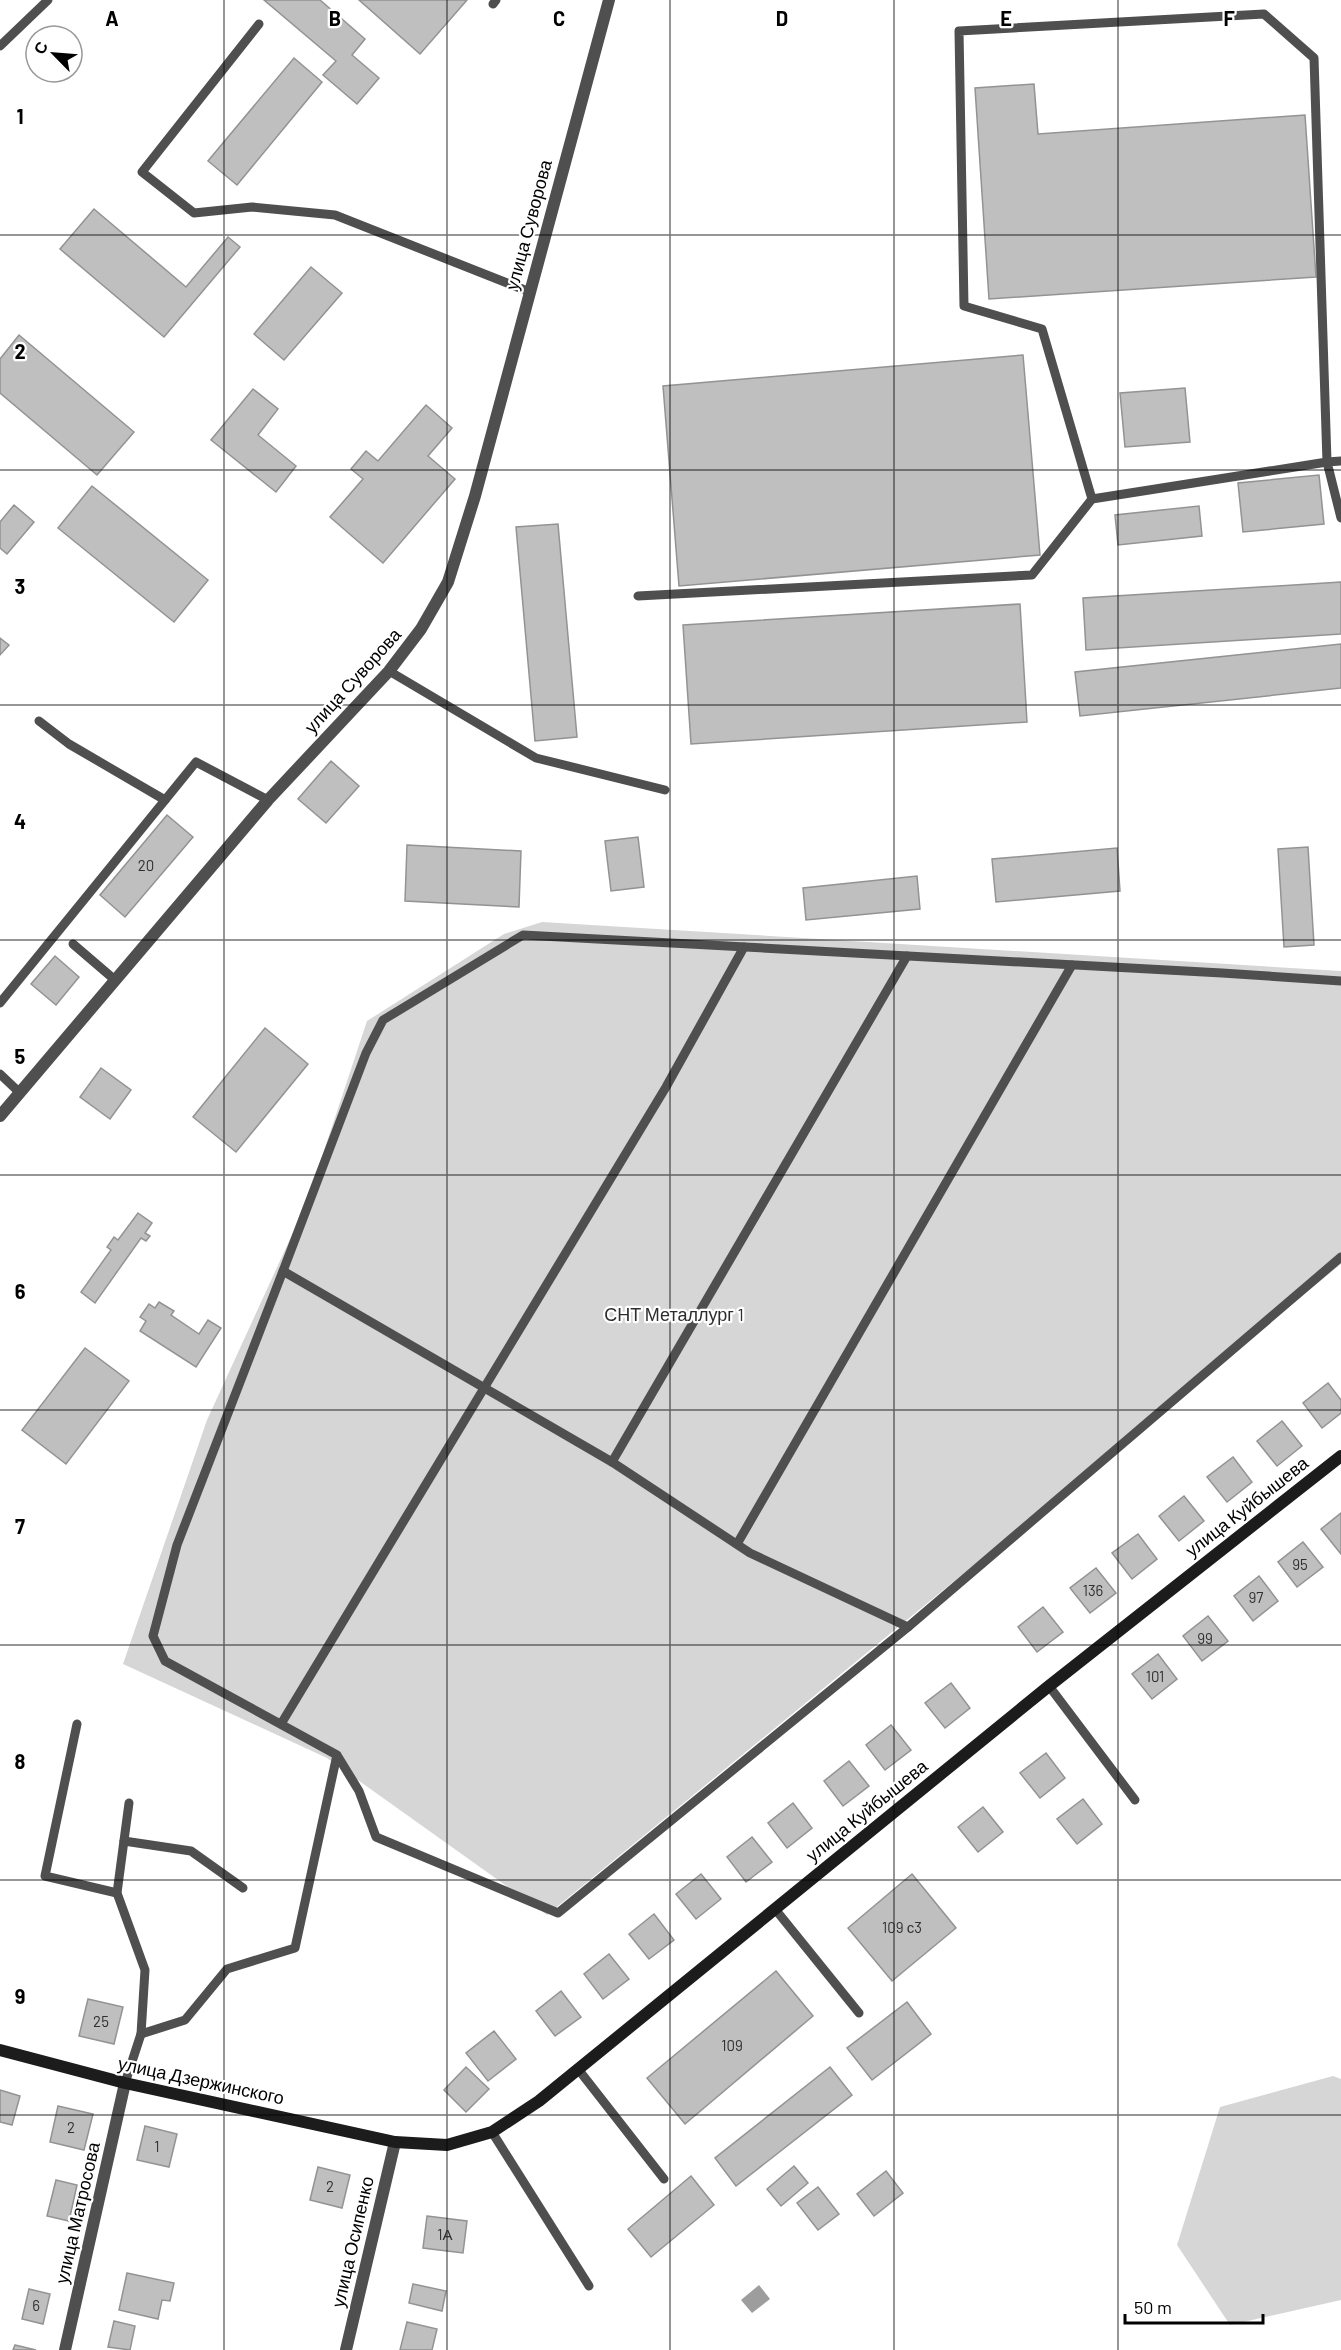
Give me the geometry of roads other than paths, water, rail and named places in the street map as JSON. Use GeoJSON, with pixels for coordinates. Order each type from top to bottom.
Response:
{"type":"FeatureCollection","features":[{"type":"Feature","properties":{"kind":"main road","name":"улица Куйбышева"},"geometry":{"type":"LineString","coordinates":[[395,2142],[447,2145],[492,2132],[539,2101],[1049,1686],[1341,1456]]}},
{"type":"Feature","properties":{"kind":"main road","name":"улица Дзержинского"},"geometry":{"type":"LineString","coordinates":[[0,2050],[125,2084],[395,2142]]}},
{"type":"Feature","properties":{"kind":"street","name":"улица Суворова"},"geometry":{"type":"LineString","coordinates":[[0,1116],[268,800],[389,671],[421,629],[448,582],[475,496],[610,1]]}},
{"type":"Feature","properties":{"kind":"street","name":"улица Матросова"},"geometry":{"type":"LineString","coordinates":[[65,2350],[125,2084]]}},
{"type":"Feature","properties":{"kind":"street","name":"улица Осипенко"},"geometry":{"type":"LineString","coordinates":[[346,2350],[395,2142]]}},
{"type":"Feature","properties":{"kind":"lane"},"geometry":{"type":"LineString","coordinates":[[0,46],[48,0]]}},
{"type":"Feature","properties":{"kind":"lane"},"geometry":{"type":"LineString","coordinates":[[1092,499],[1042,329],[964,306],[959,31],[1264,14],[1314,58],[1327,462],[1341,518]]}},
{"type":"Feature","properties":{"kind":"lane"},"geometry":{"type":"LineString","coordinates":[[259,24],[142,172],[194,213],[252,207],[335,215],[530,292]]}},
{"type":"Feature","properties":{"kind":"lane"},"geometry":{"type":"LineString","coordinates":[[638,596],[1032,575],[1092,499],[1341,461]]}},
{"type":"Feature","properties":{"kind":"lane"},"geometry":{"type":"LineString","coordinates":[[389,671],[536,758],[665,790]]}},
{"type":"Feature","properties":{"kind":"lane"},"geometry":{"type":"LineString","coordinates":[[39,721],[69,744],[165,800]]}},
{"type":"Feature","properties":{"kind":"lane"},"geometry":{"type":"LineString","coordinates":[[0,1003],[196,762],[268,800]]}},
{"type":"Feature","properties":{"kind":"lane"},"geometry":{"type":"LineString","coordinates":[[1341,981],[523,936],[383,1020],[366,1053],[177,1545],[153,1636],[165,1660],[337,1755],[359,1791],[376,1837],[558,1913],[908,1627],[1341,1257]]}},
{"type":"Feature","properties":{"kind":"lane"},"geometry":{"type":"LineString","coordinates":[[74,944],[115,980]]}},
{"type":"Feature","properties":{"kind":"lane"},"geometry":{"type":"LineString","coordinates":[[281,1724],[666,1087],[744,947]]}},
{"type":"Feature","properties":{"kind":"lane"},"geometry":{"type":"LineString","coordinates":[[612,1462],[907,956]]}},
{"type":"Feature","properties":{"kind":"lane"},"geometry":{"type":"LineString","coordinates":[[738,1544],[1072,965]]}},
{"type":"Feature","properties":{"kind":"lane"},"geometry":{"type":"LineString","coordinates":[[0,1074],[20,1093]]}},
{"type":"Feature","properties":{"kind":"lane"},"geometry":{"type":"LineString","coordinates":[[283,1271],[612,1462],[750,1553],[908,1627]]}},
{"type":"Feature","properties":{"kind":"lane"},"geometry":{"type":"LineString","coordinates":[[1049,1686],[1135,1800]]}},
{"type":"Feature","properties":{"kind":"lane"},"geometry":{"type":"LineString","coordinates":[[77,1724],[45,1876],[117,1893]]}},
{"type":"Feature","properties":{"kind":"lane"},"geometry":{"type":"LineString","coordinates":[[141,2034],[185,2020],[227,1969],[295,1948],[337,1755]]}},
{"type":"Feature","properties":{"kind":"lane"},"geometry":{"type":"LineString","coordinates":[[125,2084],[141,2034],[145,1970],[117,1893],[129,1803]]}},
{"type":"Feature","properties":{"kind":"lane"},"geometry":{"type":"LineString","coordinates":[[124,1841],[191,1851],[243,1888]]}},
{"type":"Feature","properties":{"kind":"lane"},"geometry":{"type":"LineString","coordinates":[[775,1909],[859,2013]]}},
{"type":"Feature","properties":{"kind":"lane"},"geometry":{"type":"LineString","coordinates":[[578,2069],[664,2179]]}},
{"type":"Feature","properties":{"kind":"lane"},"geometry":{"type":"LineString","coordinates":[[492,2132],[589,2286]]}},
{"type":"Feature","properties":{"kind":"park label","name":"СНТ Металлург 1"},"geometry":{"type":"Point","coordinates":[674,1315]}}]}
